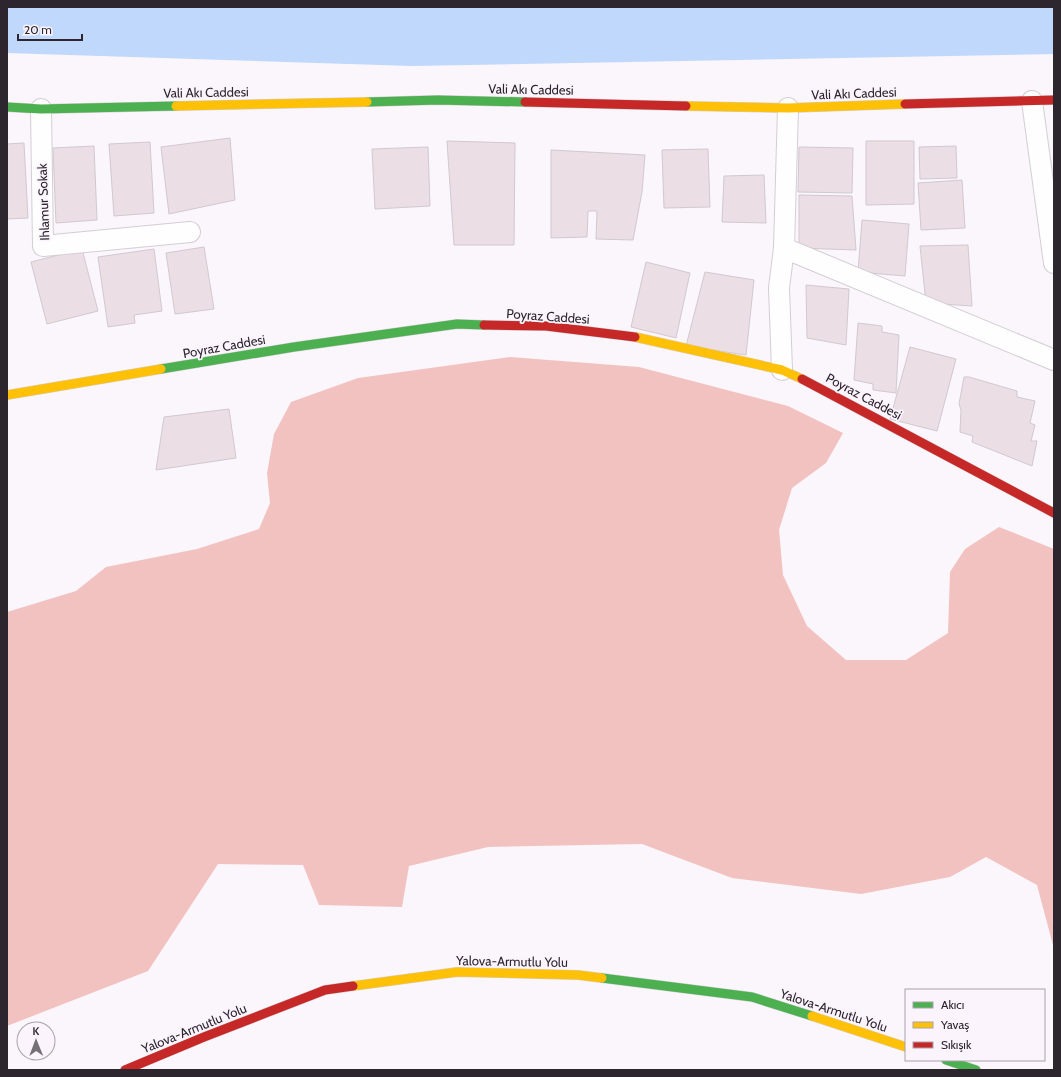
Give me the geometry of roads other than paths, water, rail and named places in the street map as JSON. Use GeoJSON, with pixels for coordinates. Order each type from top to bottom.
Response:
{"type":"FeatureCollection","features":[{"type":"Feature","properties":{"kind":"street","name":"Vali Akı Caddesi"},"geometry":{"type":"LineString","coordinates":[[7,107],[41,109],[438,100],[788,108],[1054,100]]}},
{"type":"Feature","properties":{"kind":"street"},"geometry":{"type":"LineString","coordinates":[[1032,100],[1054,263]]}},
{"type":"Feature","properties":{"kind":"street"},"geometry":{"type":"LineString","coordinates":[[782,370],[779,288],[784,248],[788,108]]}},
{"type":"Feature","properties":{"kind":"street","name":"Ihlamur Sokak"},"geometry":{"type":"LineString","coordinates":[[41,109],[42,246],[190,232]]}},
{"type":"Feature","properties":{"kind":"street"},"geometry":{"type":"LineString","coordinates":[[784,248],[1054,360]]}},
{"type":"Feature","properties":{"kind":"street","name":"Poyraz Caddesi"},"geometry":{"type":"LineString","coordinates":[[7,395],[294,347],[457,324],[546,326],[634,337],[782,370],[817,387],[1054,513]]}},
{"type":"Feature","properties":{"kind":"street","name":"Yalova-Armutlu Yolu"},"geometry":{"type":"LineString","coordinates":[[125,1070],[204,1037],[325,990],[457,972],[578,975],[752,997],[905,1047]]}},
{"type":"Feature","properties":{"kind":"street"},"geometry":{"type":"LineString","coordinates":[[949,1061],[976,1070]]}},
{"type":"Feature","properties":{"kind":"water"},"geometry":{"type":"Polygon","coordinates":[[[7,7],[1054,7],[1054,54],[412,66],[7,53],[7,7]]]}}]}
